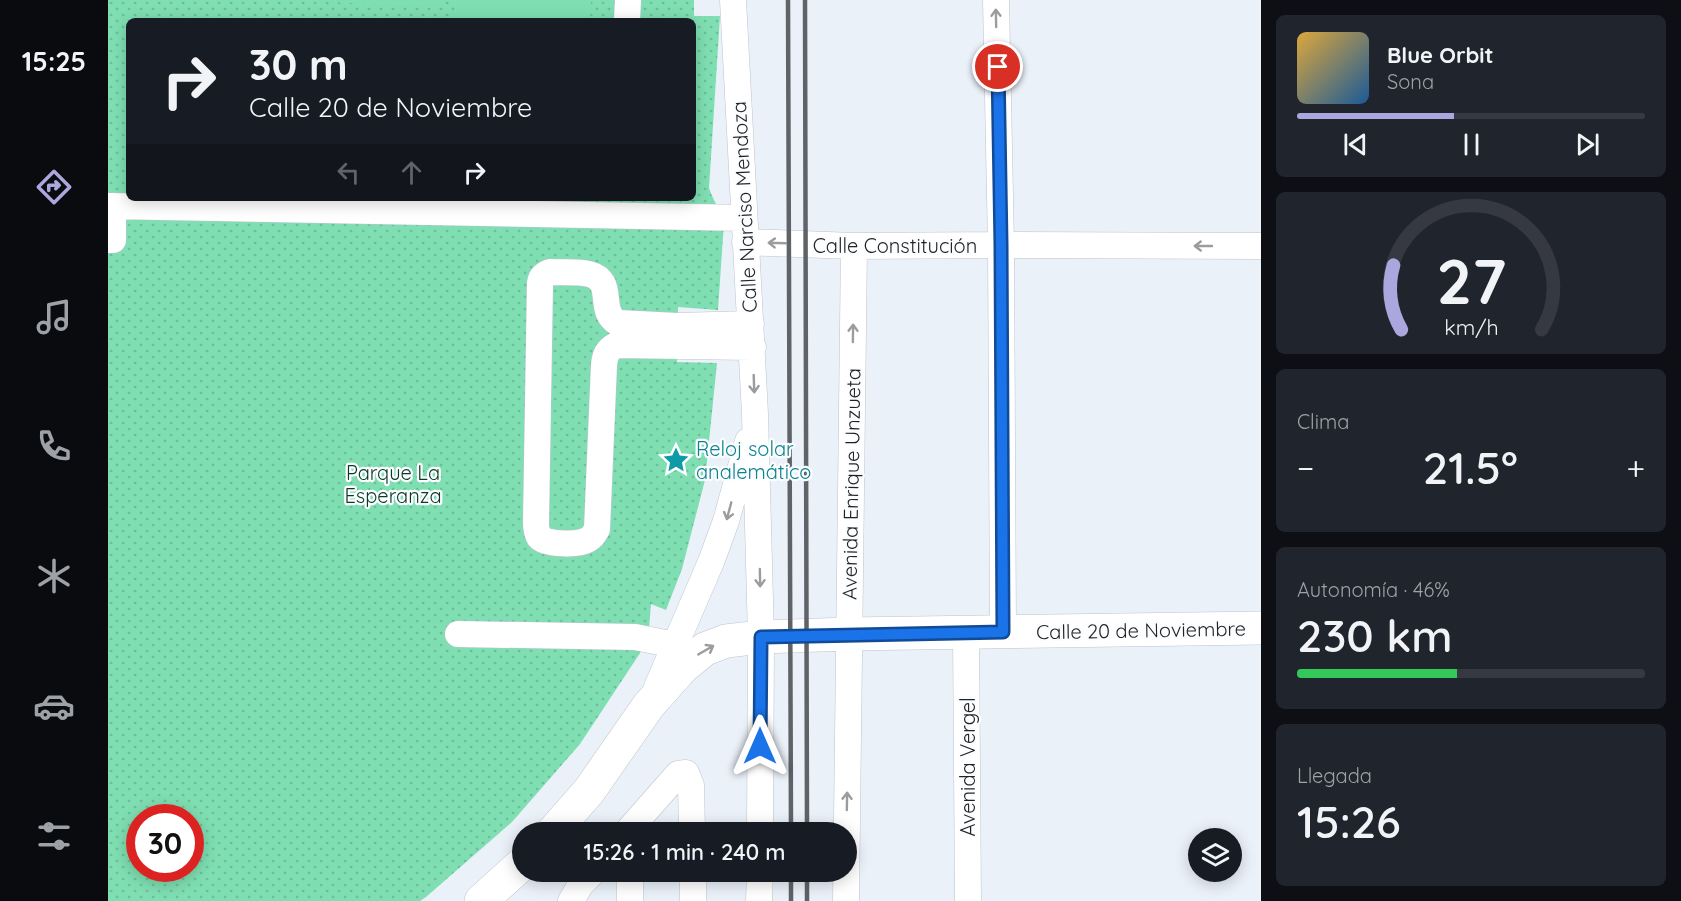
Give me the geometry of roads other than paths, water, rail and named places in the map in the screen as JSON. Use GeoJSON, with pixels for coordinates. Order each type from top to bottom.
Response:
{"type":"FeatureCollection","features":[{"type":"Feature","properties":{"kind":"main road","name":"Calle 20 de Noviembre"},"geometry":{"type":"LineString","coordinates":[[562,822],[589,791],[649,705],[683,667],[705,649],[726,641],[761,637],[849,634],[1261,628]]}},
{"type":"Feature","properties":{"kind":"street"},"geometry":{"type":"LineString","coordinates":[[627,18],[628,0]]}},
{"type":"Feature","properties":{"kind":"street","name":"Calle Narciso Mendoza"},"geometry":{"type":"LineString","coordinates":[[733,0],[755,414],[761,637],[760,822]]}},
{"type":"Feature","properties":{"kind":"street"},"geometry":{"type":"LineString","coordinates":[[996,0],[1001,245],[1003,632]]}},
{"type":"Feature","properties":{"kind":"street"},"geometry":{"type":"LineString","coordinates":[[108,240],[113,240],[111,206]]}},
{"type":"Feature","properties":{"kind":"street","name":"Calle Constitución"},"geometry":{"type":"LineString","coordinates":[[111,206],[623,207],[745,230],[854,246],[1261,246]]}},
{"type":"Feature","properties":{"kind":"street","name":"Avenida Enrique Unzueta"},"geometry":{"type":"LineString","coordinates":[[846,901],[854,246]]}},
{"type":"Feature","properties":{"kind":"street"},"geometry":{"type":"LineString","coordinates":[[550,272],[587,274],[597,277],[605,288],[608,315],[618,323],[677,326],[752,336],[616,345],[610,348],[604,365],[597,529],[590,539],[578,543],[542,540],[538,536],[536,522],[540,283],[545,274],[550,272]]}},
{"type":"Feature","properties":{"kind":"street","name":"Calle Narciso Mendoza"},"geometry":{"type":"LineString","coordinates":[[649,705],[711,562],[726,521],[755,414]]}},
{"type":"Feature","properties":{"kind":"street","name":"Avenida Vergel"},"geometry":{"type":"LineString","coordinates":[[966,632],[968,901]]}},
{"type":"Feature","properties":{"kind":"street"},"geometry":{"type":"LineString","coordinates":[[458,634],[635,638],[675,645]]}},
{"type":"Feature","properties":{"kind":"street"},"geometry":{"type":"LineString","coordinates":[[636,822],[678,774],[686,773],[691,785],[692,822]]}},
{"type":"Feature","properties":{"kind":"street"},"geometry":{"type":"LineString","coordinates":[[571,901],[583,882]]}},
{"type":"Feature","properties":{"kind":"street"},"geometry":{"type":"LineString","coordinates":[[630,882],[630,901]]}},
{"type":"Feature","properties":{"kind":"street"},"geometry":{"type":"LineString","coordinates":[[693,882],[693,901]]}},
{"type":"Feature","properties":{"kind":"street"},"geometry":{"type":"LineString","coordinates":[[759,901],[760,882]]}},
{"type":"Feature","properties":{"kind":"railway"},"geometry":{"type":"LineString","coordinates":[[788,0],[791,822]]}},
{"type":"Feature","properties":{"kind":"railway"},"geometry":{"type":"LineString","coordinates":[[805,0],[807,822]]}},
{"type":"Feature","properties":{"kind":"railway"},"geometry":{"type":"LineString","coordinates":[[791,882],[791,901]]}},
{"type":"Feature","properties":{"kind":"railway"},"geometry":{"type":"LineString","coordinates":[[807,882],[807,901]]}},
{"type":"Feature","properties":{"kind":"place","name":"Reloj solar analemático"},"geometry":{"type":"Point","coordinates":[676,460]}},
{"type":"Feature","properties":{"kind":"park label","name":"Parque La Esperanza"},"geometry":{"type":"Point","coordinates":[393,484]}}]}
